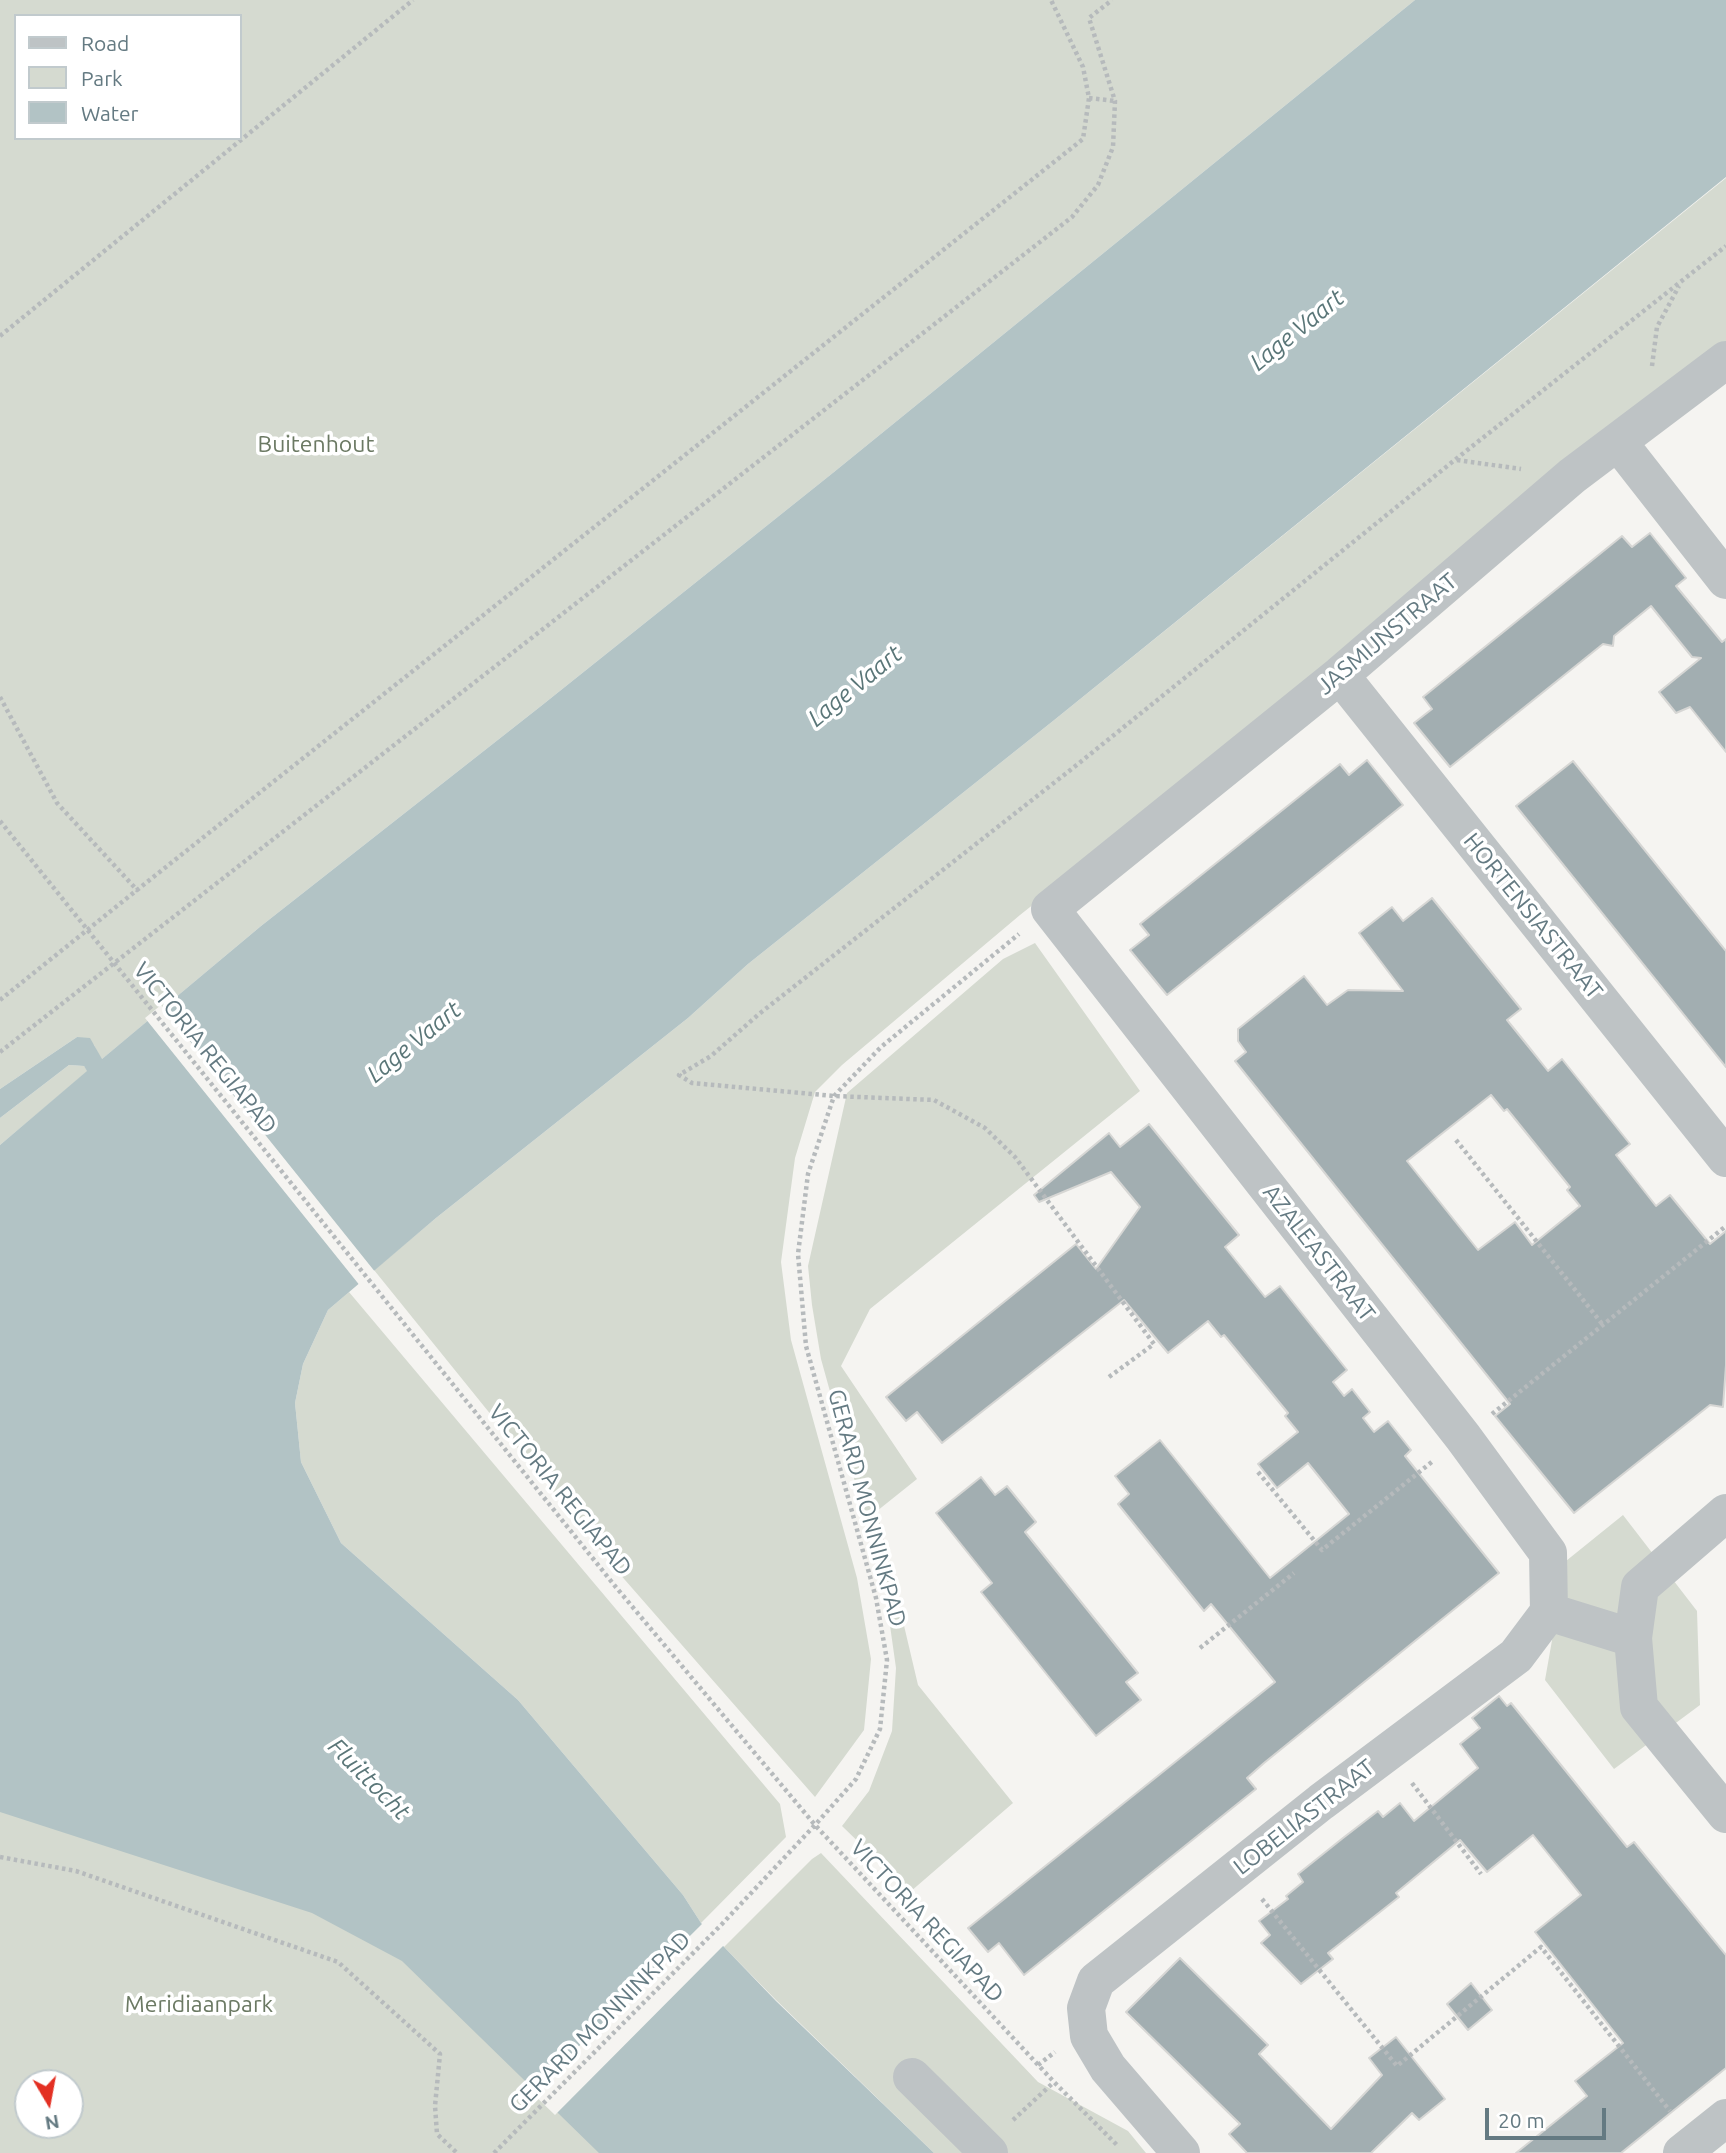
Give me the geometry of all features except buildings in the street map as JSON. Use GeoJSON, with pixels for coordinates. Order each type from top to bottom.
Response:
{"type":"FeatureCollection","features":[{"type":"Feature","properties":{"kind":"street","name":"JASMIJNSTRAAT"},"geometry":{"type":"LineString","coordinates":[[1050,909],[1340,675],[1572,476],[1726,360]]}},
{"type":"Feature","properties":{"kind":"street"},"geometry":{"type":"LineString","coordinates":[[1618,442],[1726,580]]}},
{"type":"Feature","properties":{"kind":"street","name":"HORTENSIASTRAAT"},"geometry":{"type":"LineString","coordinates":[[1340,675],[1726,1158]]}},
{"type":"Feature","properties":{"kind":"street","name":"AZALEASTRAAT"},"geometry":{"type":"LineString","coordinates":[[1050,909],[1463,1437],[1548,1553],[1549,1612]]}},
{"type":"Feature","properties":{"kind":"street"},"geometry":{"type":"LineString","coordinates":[[1726,1513],[1640,1587],[1633,1638],[1639,1707],[1726,1814]]}},
{"type":"Feature","properties":{"kind":"street"},"geometry":{"type":"LineString","coordinates":[[1549,1612],[1633,1638]]}},
{"type":"Feature","properties":{"kind":"street","name":"LOBELIASTRAAT"},"geometry":{"type":"LineString","coordinates":[[1075,2042],[1096,1982],[1237,1868],[1516,1656],[1549,1612]]}},
{"type":"Feature","properties":{"kind":"street"},"geometry":{"type":"LineString","coordinates":[[1075,2042],[1108,2068],[1181,2153]]}},
{"type":"Feature","properties":{"kind":"street"},"geometry":{"type":"LineString","coordinates":[[912,2077],[989,2153]]}},
{"type":"Feature","properties":{"kind":"street"},"geometry":{"type":"LineString","coordinates":[[1688,2148],[1726,2118]]}},
{"type":"Feature","properties":{"kind":"path"},"geometry":{"type":"LineString","coordinates":[[242,139],[413,0]]}},
{"type":"Feature","properties":{"kind":"path"},"geometry":{"type":"LineString","coordinates":[[0,1000],[1083,139],[1089,99],[1083,67],[1051,0]]}},
{"type":"Feature","properties":{"kind":"path"},"geometry":{"type":"LineString","coordinates":[[0,1052],[1072,216],[1098,185],[1113,148],[1115,101],[1089,18],[1112,0]]}},
{"type":"Feature","properties":{"kind":"path"},"geometry":{"type":"LineString","coordinates":[[1089,99],[1115,101]]}},
{"type":"Feature","properties":{"kind":"path"},"geometry":{"type":"LineString","coordinates":[[0,336],[241,140]]}},
{"type":"Feature","properties":{"kind":"path"},"geometry":{"type":"LineString","coordinates":[[1110,1377],[1154,1344],[1015,1157],[985,1128],[934,1100],[834,1096],[692,1083],[678,1075],[711,1056],[759,1014],[1078,764],[1456,459],[1726,246]]}},
{"type":"Feature","properties":{"kind":"path"},"geometry":{"type":"LineString","coordinates":[[1653,415],[1651,368],[1657,327],[1681,282]]}},
{"type":"Feature","properties":{"kind":"path"},"geometry":{"type":"LineString","coordinates":[[1456,459],[1572,476]]}},
{"type":"Feature","properties":{"kind":"path"},"geometry":{"type":"LineString","coordinates":[[0,697],[57,803],[137,890]]}},
{"type":"Feature","properties":{"kind":"path","name":"VICTORIA REGIAPAD"},"geometry":{"type":"LineString","coordinates":[[0,821],[615,1587],[815,1825],[1054,2082],[1125,2153]]}},
{"type":"Feature","properties":{"kind":"path","name":"GERARD MONNINKPAD"},"geometry":{"type":"LineString","coordinates":[[494,2153],[722,1924],[815,1825],[856,1779],[880,1729],[887,1660],[876,1598],[806,1346],[798,1254],[808,1174],[834,1096],[881,1047],[1050,909]]}},
{"type":"Feature","properties":{"kind":"path"},"geometry":{"type":"LineString","coordinates":[[1456,1140],[1603,1325]]}},
{"type":"Feature","properties":{"kind":"path"},"geometry":{"type":"LineString","coordinates":[[1200,1648],[1294,1573]]}},
{"type":"Feature","properties":{"kind":"path"},"geometry":{"type":"LineString","coordinates":[[1388,1751],[1481,1874]]}},
{"type":"Feature","properties":{"kind":"path"},"geometry":{"type":"LineString","coordinates":[[0,1857],[76,1871],[338,1962],[440,2054],[435,2106],[437,2134],[457,2153]]}},
{"type":"Feature","properties":{"kind":"path"},"geometry":{"type":"LineString","coordinates":[[1237,1868],[1397,2066],[1541,1947],[1688,2148]]}},
{"type":"Feature","properties":{"kind":"path"},"geometry":{"type":"LineString","coordinates":[[1038,2065],[1075,2042]]}},
{"type":"Feature","properties":{"kind":"path"},"geometry":{"type":"LineString","coordinates":[[1014,2118],[1054,2082]]}},
{"type":"Feature","properties":{"kind":"green space","name":"Buitenhout"},"geometry":{"type":"Polygon","coordinates":[[[0,0],[1415,0],[834,472],[261,926],[101,1060],[94,1045],[77,1037],[0,1089],[0,0]]]}},
{"type":"Feature","properties":{"kind":"green space"},"geometry":{"type":"Polygon","coordinates":[[[1726,178],[1726,343],[1282,707],[1020,915],[842,1065],[815,1092],[795,1158],[781,1262],[791,1340],[857,1578],[871,1659],[864,1730],[815,1797],[618,1572],[374,1270],[688,1018],[748,964],[1726,178]]]}},
{"type":"Feature","properties":{"kind":"green space"},"geometry":{"type":"Polygon","coordinates":[[[1035,943],[1140,1091],[870,1309],[841,1366],[917,1479],[877,1511],[918,1685],[1013,1803],[910,1892],[842,1826],[869,1791],[892,1731],[896,1668],[885,1590],[821,1359],[808,1266],[847,1093],[1003,959],[1035,943]]]}},
{"type":"Feature","properties":{"kind":"green space"},"geometry":{"type":"Polygon","coordinates":[[[69,1065],[84,1066],[88,1071],[0,1145],[0,1118],[69,1065]]]}},
{"type":"Feature","properties":{"kind":"green space"},"geometry":{"type":"Polygon","coordinates":[[[349,1292],[780,1804],[786,1837],[701,1923],[683,1895],[518,1700],[341,1543],[301,1462],[295,1403],[303,1364],[328,1310],[349,1292]]]}},
{"type":"Feature","properties":{"kind":"green space"},"geometry":{"type":"Polygon","coordinates":[[[1623,1515],[1697,1611],[1700,1705],[1614,1769],[1545,1680],[1566,1561],[1623,1515]]]}},
{"type":"Feature","properties":{"kind":"green space","name":"Meridiaanpark"},"geometry":{"type":"Polygon","coordinates":[[[0,1793],[447,1920],[672,2153],[0,2153],[0,1793]]]}},
{"type":"Feature","properties":{"kind":"green space"},"geometry":{"type":"Polygon","coordinates":[[[821,1853],[1038,2082],[1128,2131],[1146,2153],[934,2153],[724,1947],[821,1853]]]}},
{"type":"Feature","properties":{"kind":"water"},"geometry":{"type":"Polygon","coordinates":[[[1415,0],[1726,0],[1726,177],[748,964],[688,1018],[436,1218],[328,1310],[303,1364],[295,1403],[301,1462],[341,1543],[518,1700],[683,1895],[701,1923],[776,2001],[934,2153],[599,2153],[402,1961],[312,1913],[0,1812],[0,1145],[87,1071],[84,1066],[69,1065],[0,1118],[0,1089],[77,1037],[90,1038],[102,1059],[261,926],[834,472],[1415,0]]]}},
{"type":"Feature","properties":{"kind":"pier"},"geometry":{"type":"Polygon","coordinates":[[[161,1005],[376,1273],[361,1287],[145,1018],[161,1005]]]}},
{"type":"Feature","properties":{"kind":"pier"},"geometry":{"type":"Polygon","coordinates":[[[704,1922],[725,1944],[555,2115],[532,2093],[704,1922]]]}},
{"type":"Feature","properties":{"kind":"water label","name":"Lage Vaart"},"geometry":{"type":"Point","coordinates":[1297,330]}},
{"type":"Feature","properties":{"kind":"water label","name":"Lage Vaart"},"geometry":{"type":"Point","coordinates":[855,686]}},
{"type":"Feature","properties":{"kind":"water label","name":"Lage Vaart"},"geometry":{"type":"Point","coordinates":[414,1042]}},
{"type":"Feature","properties":{"kind":"water label","name":"Fluittocht"},"geometry":{"type":"Point","coordinates":[369,1779]}}]}
